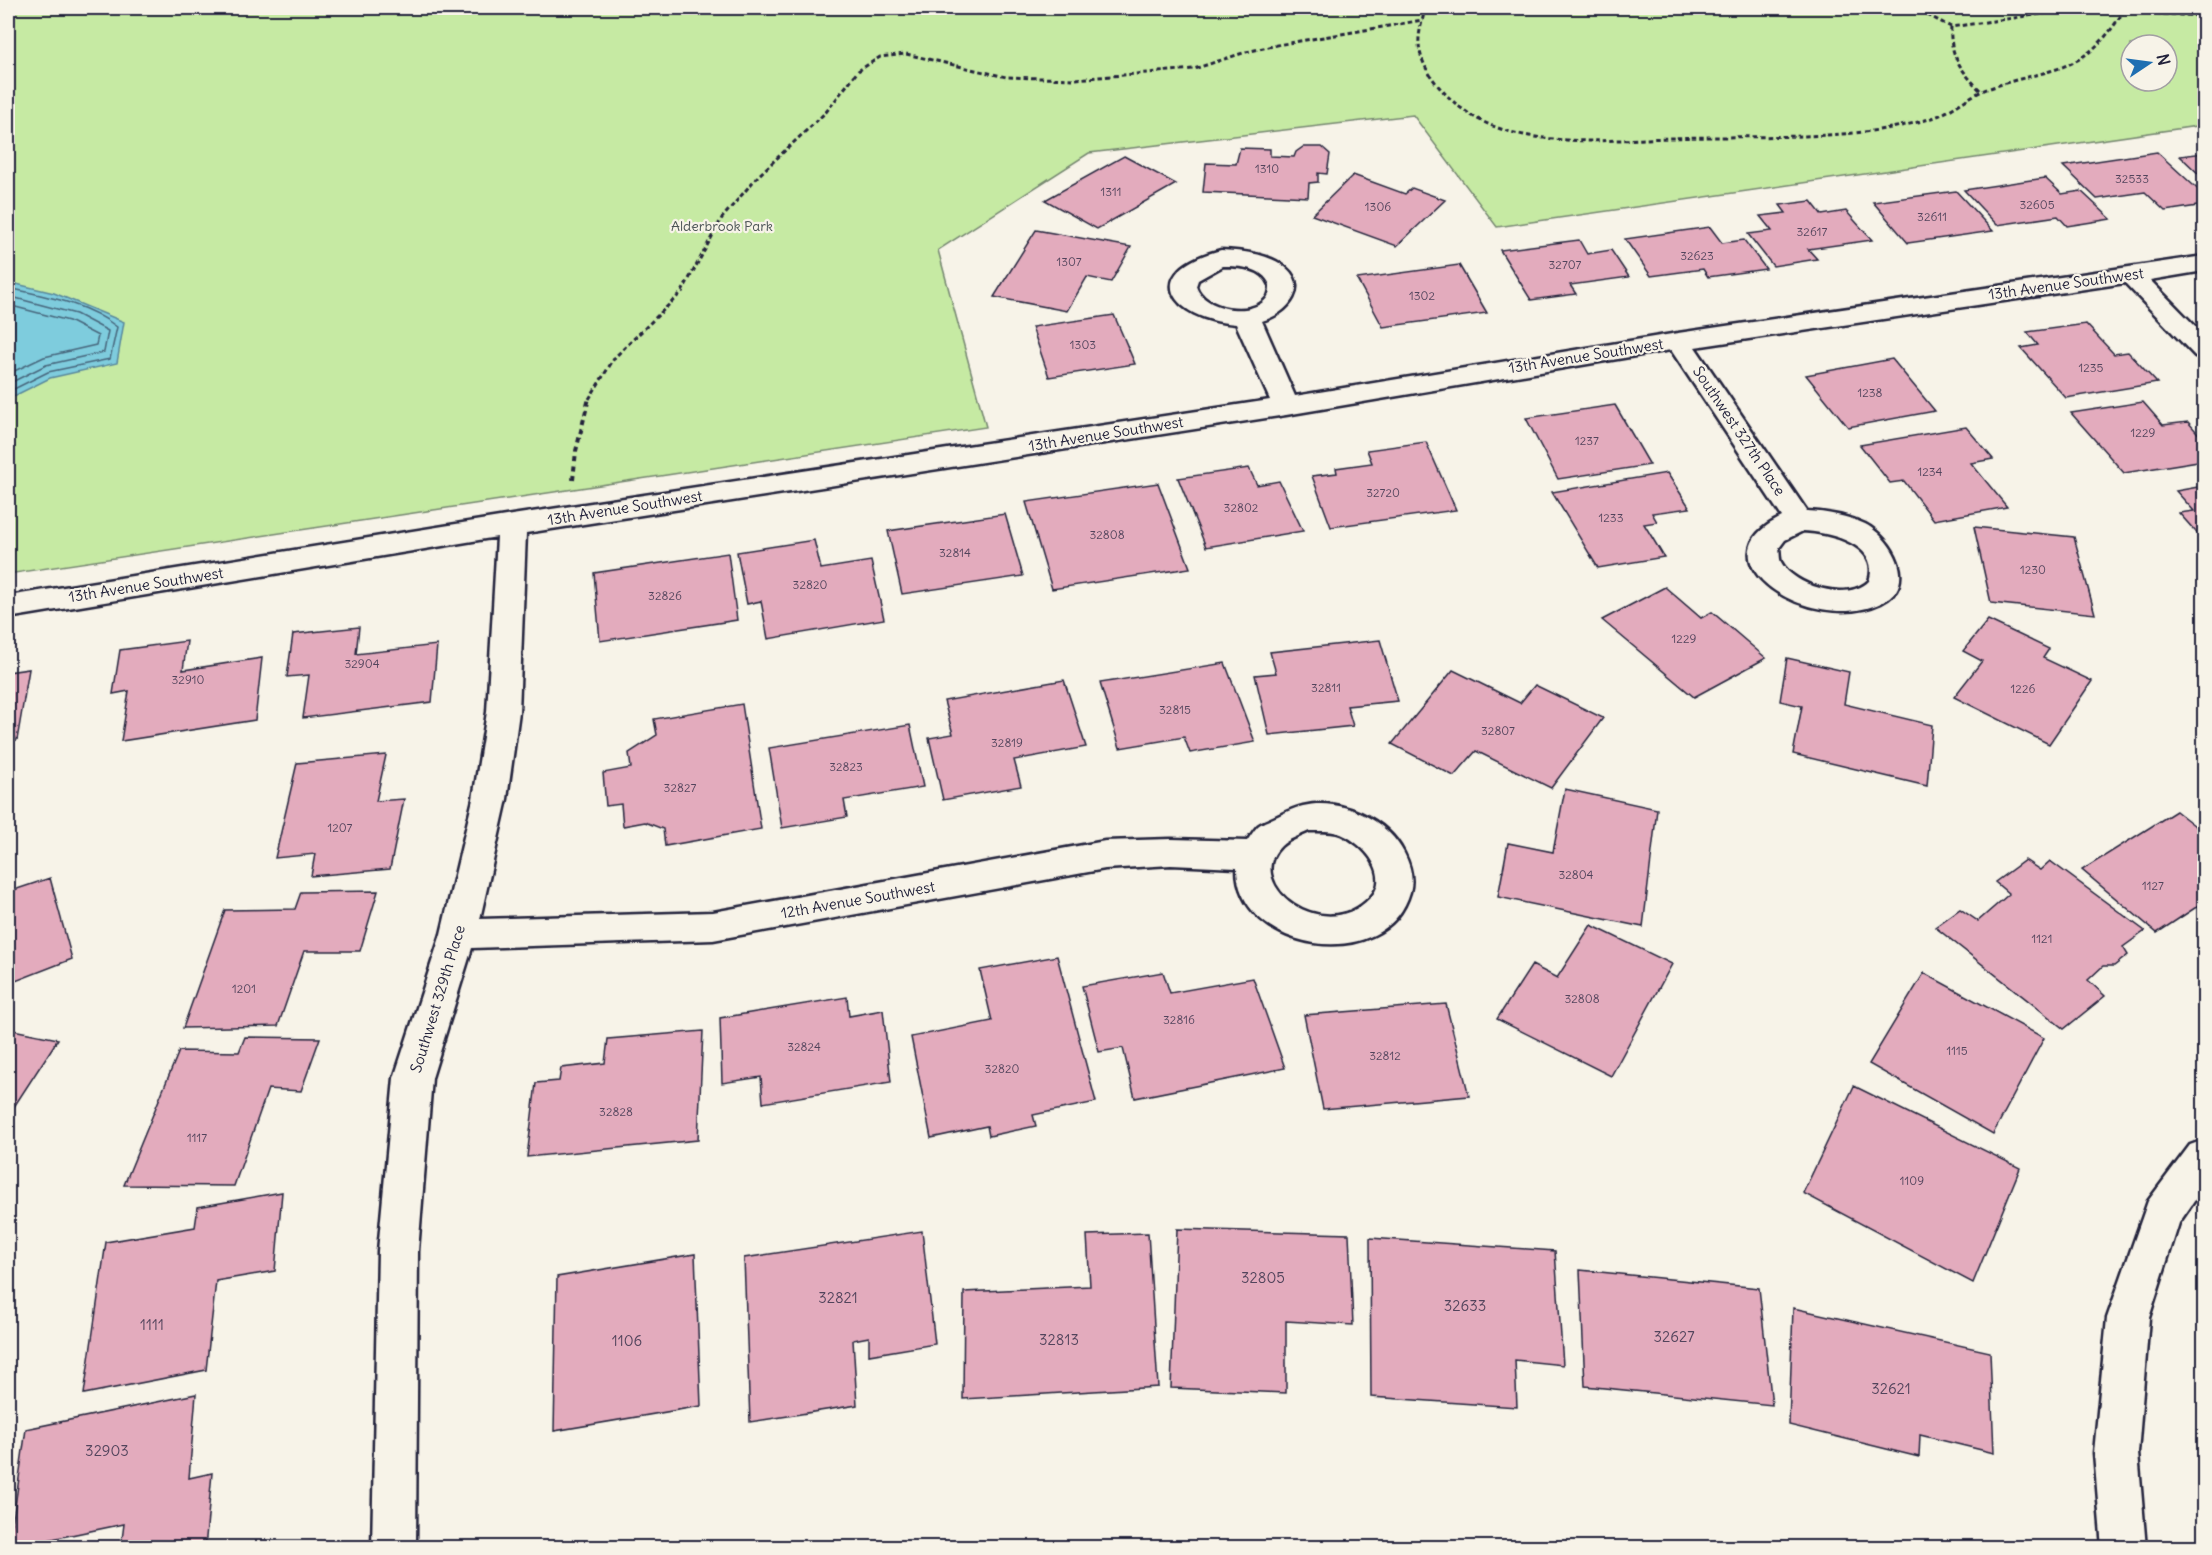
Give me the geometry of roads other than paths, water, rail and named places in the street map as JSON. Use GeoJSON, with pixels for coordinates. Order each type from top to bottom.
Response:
{"type":"FeatureCollection","features":[{"type":"Feature","properties":{"kind":"street","name":"13th Avenue Southwest"},"geometry":{"type":"LineString","coordinates":[[8,607],[512,525],[1286,406],[1678,341],[2205,264]]}},
{"type":"Feature","properties":{"kind":"street"},"geometry":{"type":"LineString","coordinates":[[2131,275],[2205,350]]}},
{"type":"Feature","properties":{"kind":"street"},"geometry":{"type":"LineString","coordinates":[[1246,316],[1286,406]]}},
{"type":"Feature","properties":{"kind":"street","name":"Southwest 327th Place"},"geometry":{"type":"LineString","coordinates":[[1678,341],[1799,521]]}},
{"type":"Feature","properties":{"kind":"street","name":"Southwest 329th Place"},"geometry":{"type":"LineString","coordinates":[[394,1548],[398,1251],[413,1078],[459,934],[490,799],[503,712],[512,525]]}},
{"type":"Feature","properties":{"kind":"street","name":"12th Avenue Southwest"},"geometry":{"type":"LineString","coordinates":[[459,934],[713,926],[1105,855],[1171,852],[1255,855]]}},
{"type":"Feature","properties":{"kind":"street"},"geometry":{"type":"LineString","coordinates":[[2124,1548],[2116,1453],[2128,1318],[2162,1214],[2205,1158]]}},
{"type":"Feature","properties":{"kind":"water"},"geometry":{"type":"Polygon","coordinates":[[[8,282],[54,293],[124,322],[117,363],[50,378],[8,399],[8,282]]]}},
{"type":"Feature","properties":{"kind":"park label","name":"Alderbrook Park"},"geometry":{"type":"Point","coordinates":[722,226]}}]}
